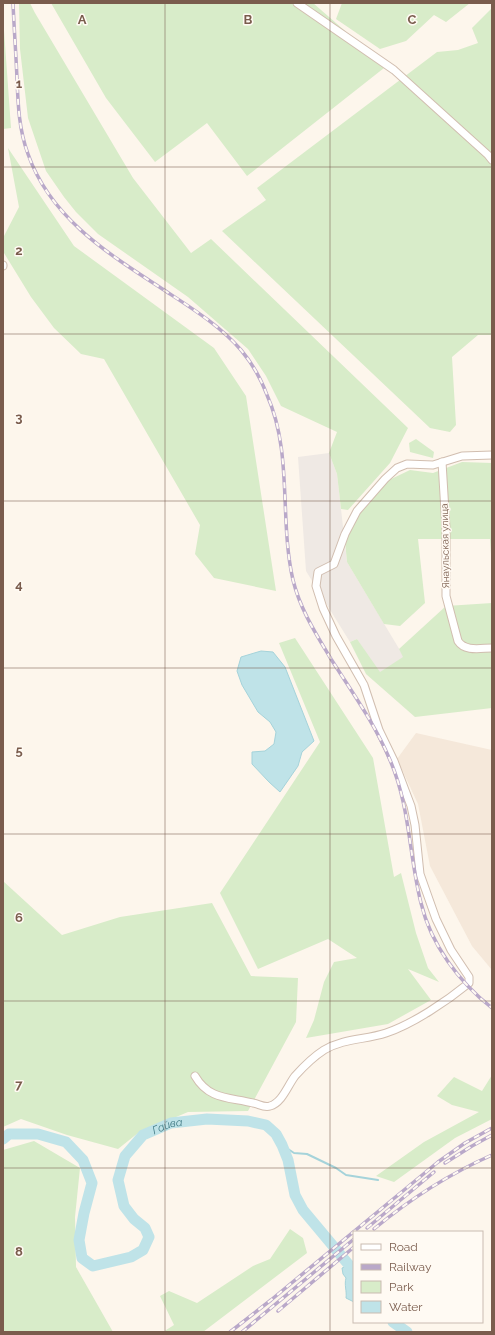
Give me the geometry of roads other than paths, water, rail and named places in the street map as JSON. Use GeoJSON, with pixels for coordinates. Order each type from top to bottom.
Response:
{"type":"FeatureCollection","features":[{"type":"Feature","properties":{"kind":"street"},"geometry":{"type":"LineString","coordinates":[[297,3],[394,70],[492,160]]}},
{"type":"Feature","properties":{"kind":"street"},"geometry":{"type":"LineString","coordinates":[[195,1076],[200,1084],[217,1096],[254,1103],[264,1107],[272,1106],[278,1102],[294,1077],[325,1049],[346,1041],[378,1035],[394,1030],[434,1008],[469,983],[469,977],[451,950],[436,919],[423,886],[420,874],[412,806],[394,761],[379,730],[364,685],[336,636],[323,608],[316,586],[318,572],[334,564],[345,534],[357,512],[384,479],[397,468],[407,464],[433,464],[462,456],[492,455]]}},
{"type":"Feature","properties":{"kind":"street","name":"Янаульская улица"},"geometry":{"type":"LineString","coordinates":[[442,462],[446,528],[446,596],[458,641],[461,645],[468,648],[492,648]]}},
{"type":"Feature","properties":{"kind":"water"},"geometry":{"type":"Polygon","coordinates":[[[261,651],[273,652],[285,667],[314,741],[302,752],[298,766],[280,792],[252,764],[252,752],[265,751],[274,744],[276,732],[270,722],[258,712],[242,685],[237,671],[241,657],[261,651]]]}},
{"type":"Feature","properties":{"kind":"water"},"geometry":{"type":"Polygon","coordinates":[[[353,1263],[353,1302],[346,1298],[346,1278],[343,1274],[342,1268],[353,1263]]]}},
{"type":"Feature","properties":{"kind":"waterway","name":"Гайва"},"geometry":{"type":"LineString","coordinates":[[3,1139],[9,1134],[38,1134],[66,1142],[83,1160],[92,1183],[79,1240],[82,1258],[93,1266],[131,1257],[143,1250],[149,1237],[145,1228],[134,1219],[124,1206],[118,1180],[125,1156],[143,1135],[171,1123],[207,1119],[248,1121],[266,1125],[276,1134],[282,1145],[288,1160],[295,1195],[303,1210],[353,1270]]}},
{"type":"Feature","properties":{"kind":"waterway"},"geometry":{"type":"LineString","coordinates":[[282,1145],[294,1153],[307,1154],[336,1168],[346,1175],[378,1180]]}},
{"type":"Feature","properties":{"kind":"waterway","name":"Гайва"},"geometry":{"type":"LineString","coordinates":[[394,1323],[407,1332]]}},
{"type":"Feature","properties":{"kind":"railway"},"geometry":{"type":"LineString","coordinates":[[13,3],[21,127],[28,154],[38,177],[52,198],[68,217],[105,250],[125,265],[196,311],[233,341],[245,355],[262,383],[275,417],[280,440],[283,463],[289,557],[296,591],[309,621],[370,721],[384,747],[397,777],[402,795],[421,903],[426,919],[439,948],[468,987],[492,1008]]}},
{"type":"Feature","properties":{"kind":"railway"},"geometry":{"type":"LineString","coordinates":[[354,1231],[438,1162],[465,1143],[492,1128]]}},
{"type":"Feature","properties":{"kind":"railway"},"geometry":{"type":"LineString","coordinates":[[445,1163],[492,1135]]}},
{"type":"Feature","properties":{"kind":"railway"},"geometry":{"type":"LineString","coordinates":[[374,1229],[402,1207],[430,1188],[460,1170],[492,1155]]}},
{"type":"Feature","properties":{"kind":"railway"},"geometry":{"type":"LineString","coordinates":[[367,1228],[434,1172]]}},
{"type":"Feature","properties":{"kind":"railway"},"geometry":{"type":"LineString","coordinates":[[230,1332],[353,1232]]}},
{"type":"Feature","properties":{"kind":"railway"},"geometry":{"type":"LineString","coordinates":[[242,1332],[353,1240]]}},
{"type":"Feature","properties":{"kind":"railway"},"geometry":{"type":"LineString","coordinates":[[278,1311],[353,1248]]}}]}
